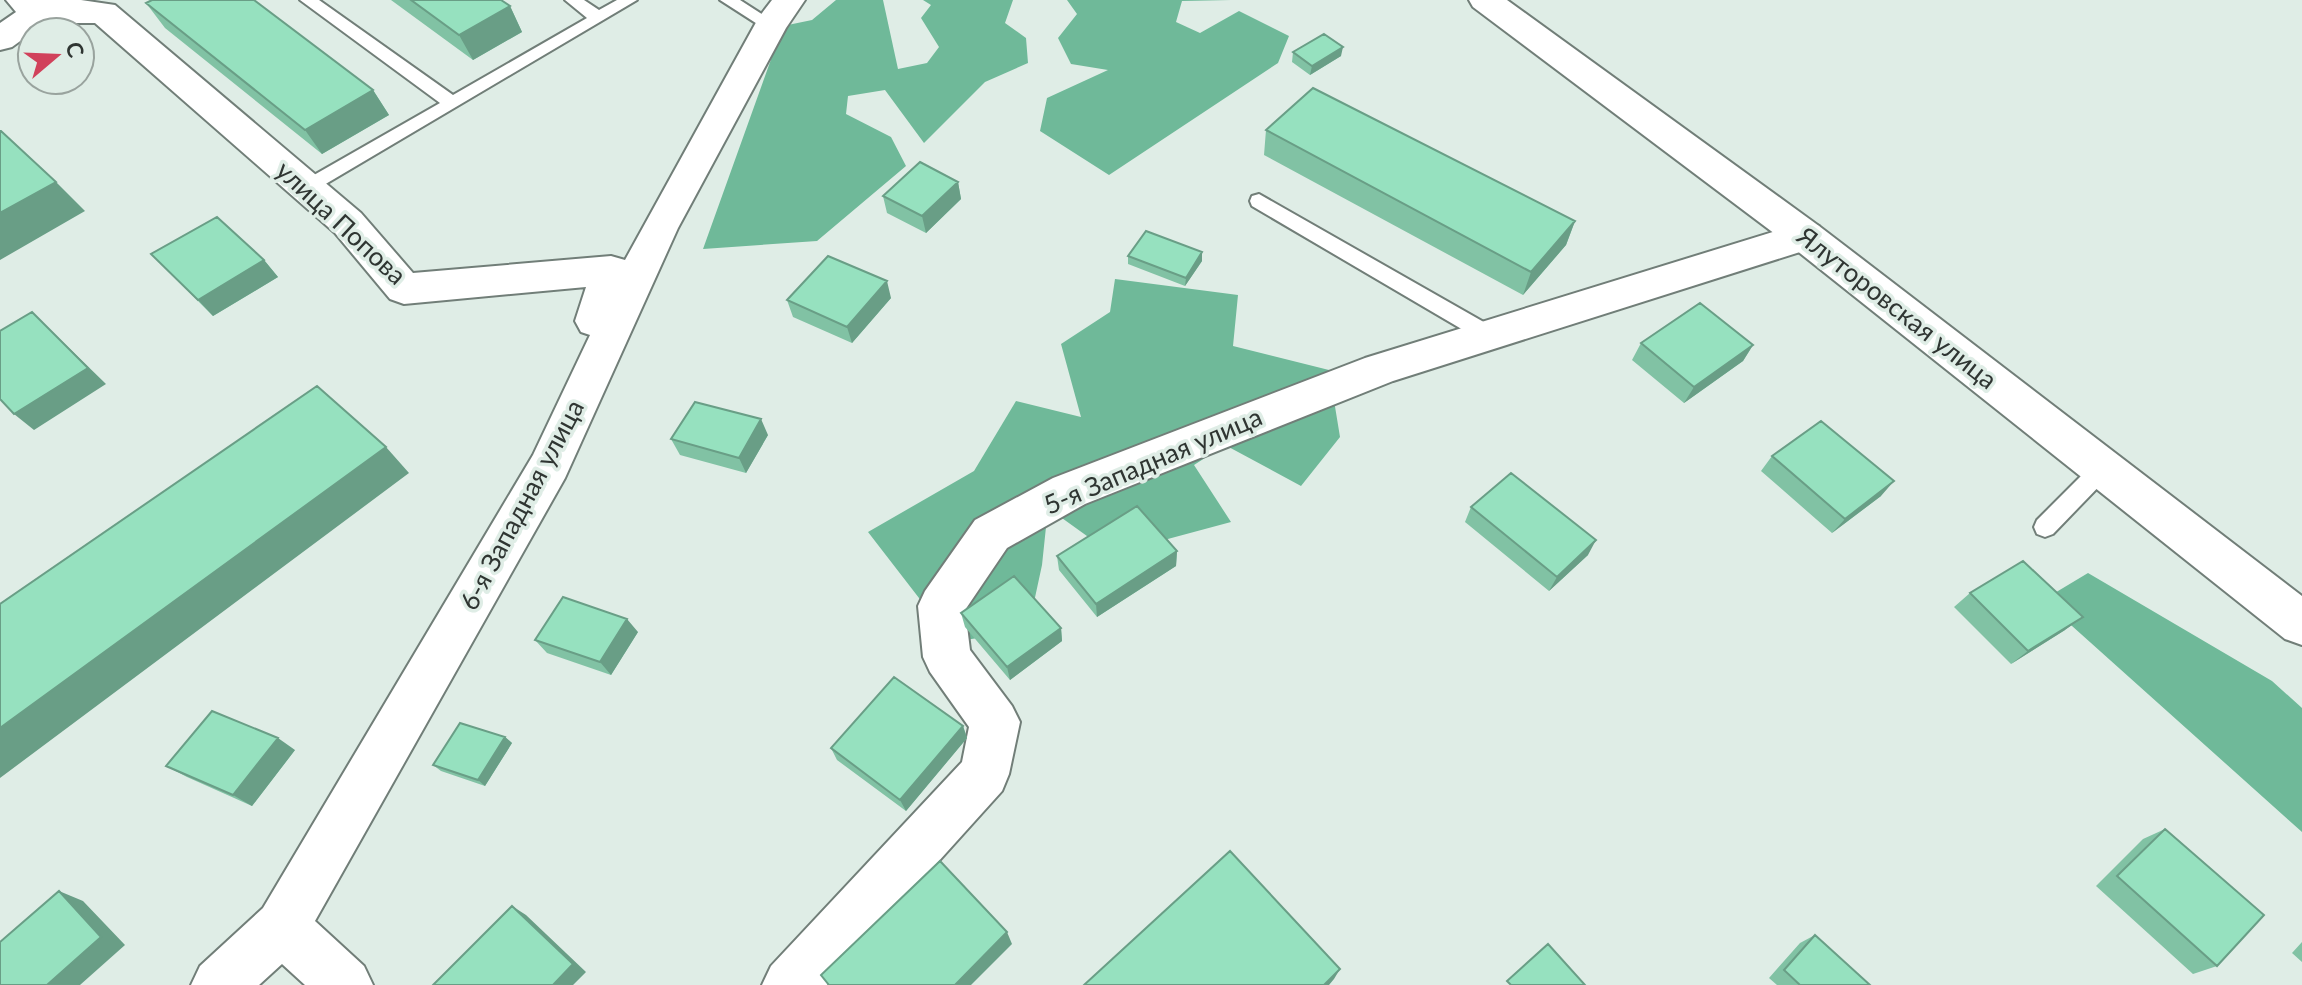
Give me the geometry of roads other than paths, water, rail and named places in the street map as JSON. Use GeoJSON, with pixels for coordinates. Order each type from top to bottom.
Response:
{"type":"FeatureCollection","features":[{"type":"Feature","properties":{"kind":"street","name":"Ялуторовская улица"},"geometry":{"type":"LineString","coordinates":[[1485,0],[1805,236],[2302,624]]}},
{"type":"Feature","properties":{"kind":"street"},"geometry":{"type":"LineString","coordinates":[[0,39],[42,4]]}},
{"type":"Feature","properties":{"kind":"street","name":"улица Попова"},"geometry":{"type":"LineString","coordinates":[[42,4],[103,12],[348,223],[404,289],[611,270],[550,465]]}},
{"type":"Feature","properties":{"kind":"street","name":"6-я Западная улица"},"geometry":{"type":"LineString","coordinates":[[219,985],[282,927],[550,465],[659,228],[780,13]]}},
{"type":"Feature","properties":{"kind":"street","name":"5-я Западная улица"},"geometry":{"type":"LineString","coordinates":[[790,985],[984,774],[995,722],[947,657],[941,606],[991,534],[1069,491],[1380,369],[1805,236]]}},
{"type":"Feature","properties":{"kind":"street"},"geometry":{"type":"LineString","coordinates":[[282,927],[345,985]]}},
{"type":"Feature","properties":{"kind":"lane"},"geometry":{"type":"LineString","coordinates":[[308,0],[452,103]]}},
{"type":"Feature","properties":{"kind":"lane"},"geometry":{"type":"LineString","coordinates":[[573,0],[599,18]]}},
{"type":"Feature","properties":{"kind":"lane"},"geometry":{"type":"LineString","coordinates":[[307,188],[629,0]]}},
{"type":"Feature","properties":{"kind":"lane"},"geometry":{"type":"LineString","coordinates":[[728,0],[780,13]]}},
{"type":"Feature","properties":{"kind":"lane"},"geometry":{"type":"LineString","coordinates":[[1259,201],[1489,335]]}},
{"type":"Feature","properties":{"kind":"lane"},"geometry":{"type":"LineString","coordinates":[[2045,527],[2103,468]]}}]}
